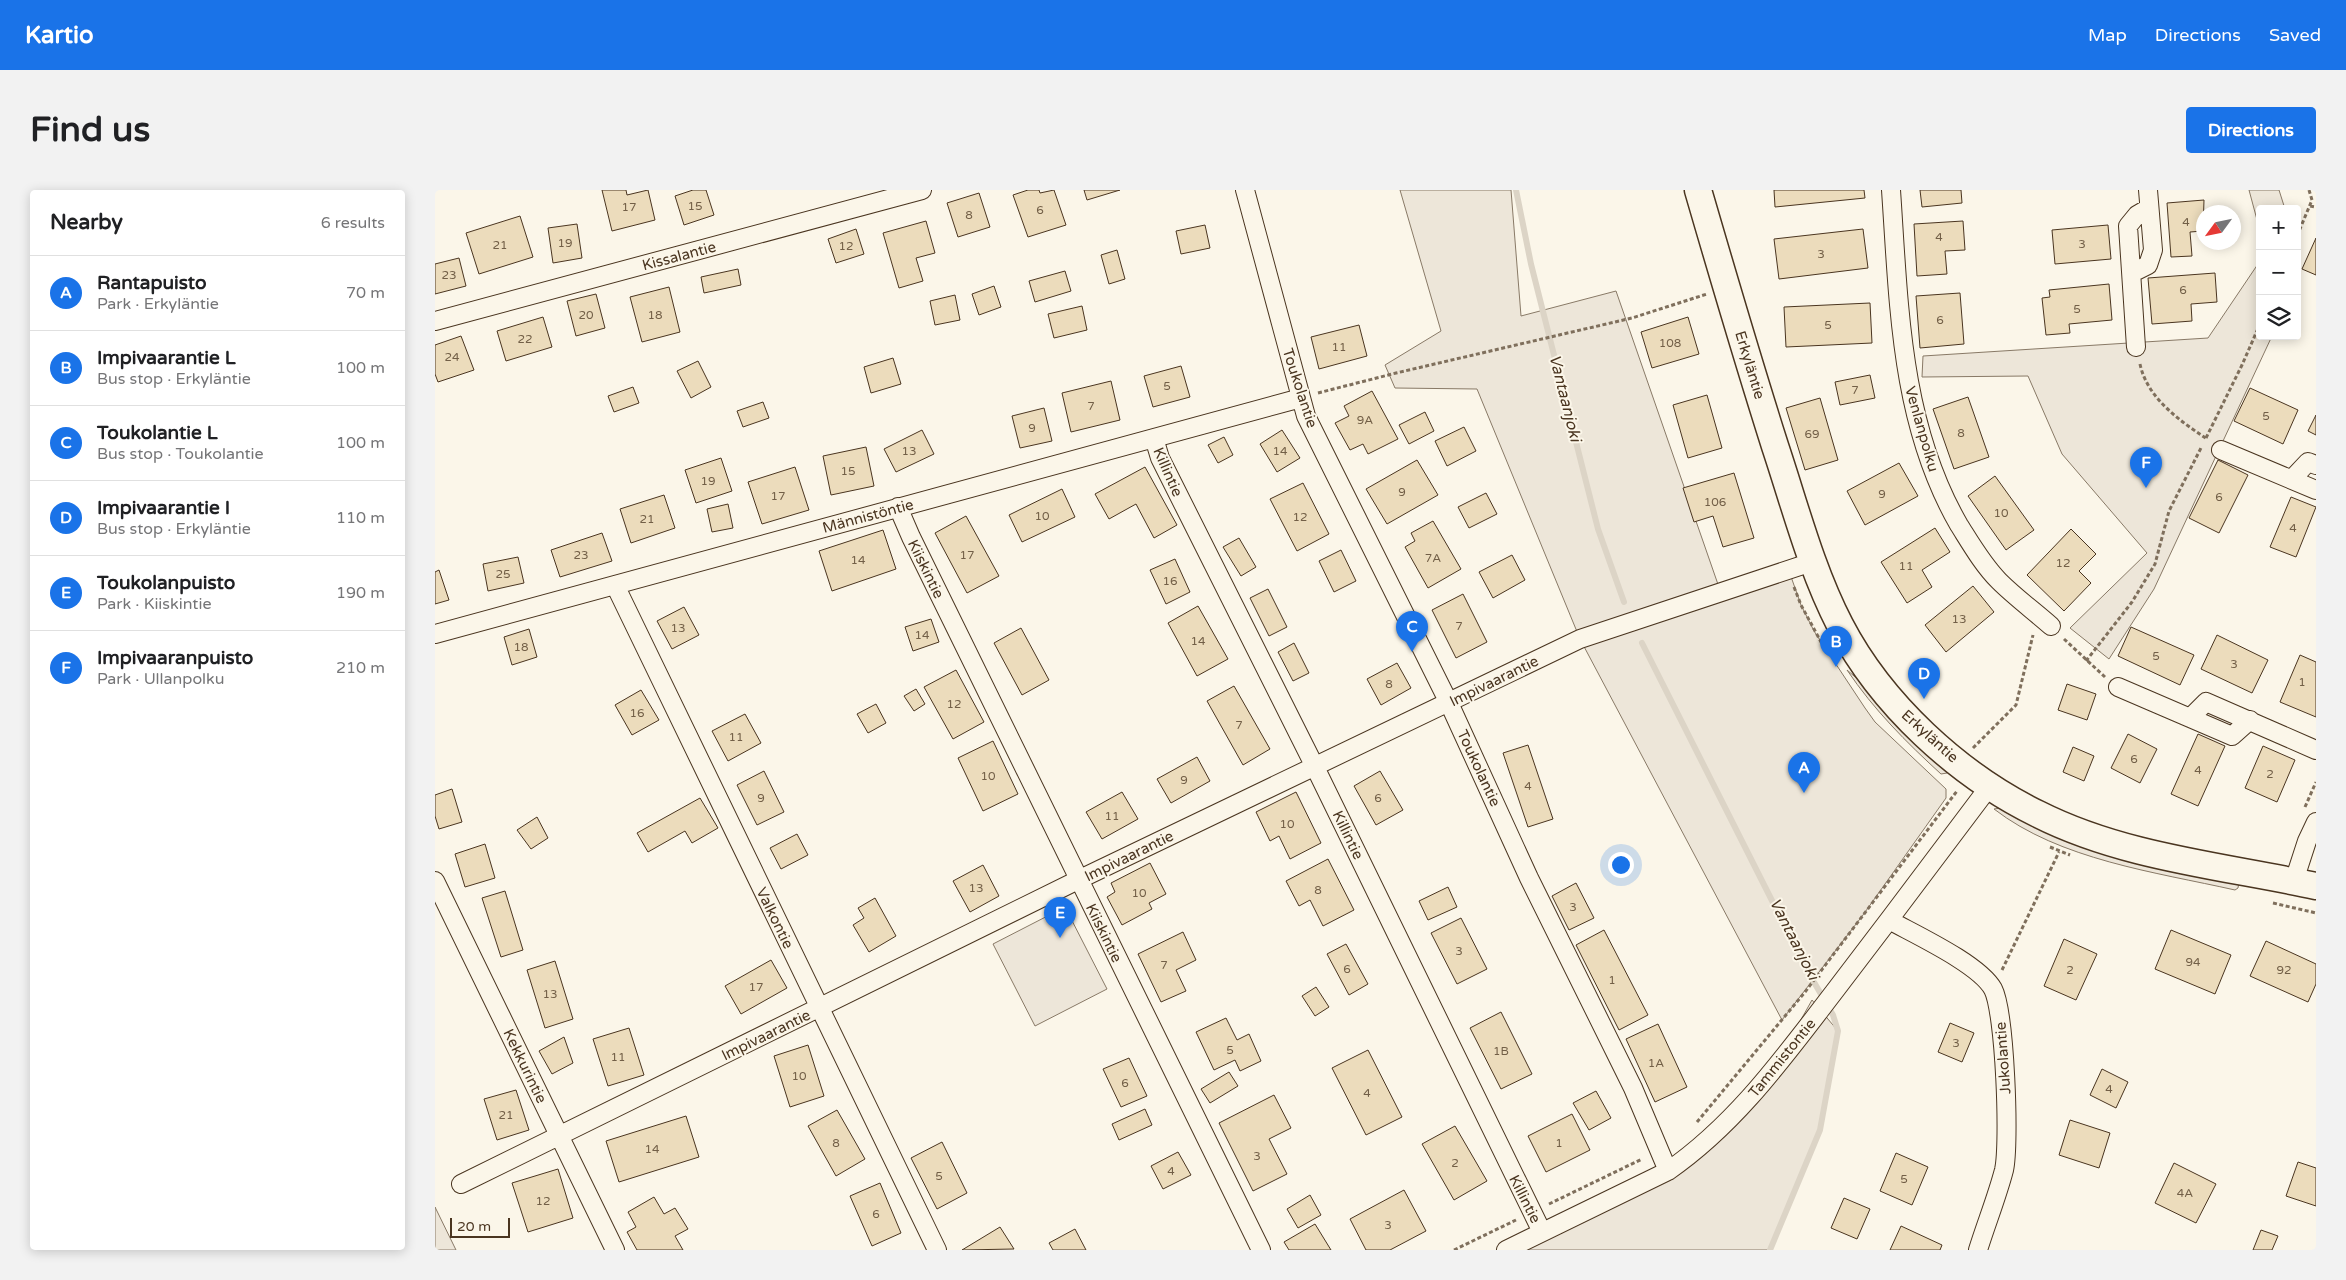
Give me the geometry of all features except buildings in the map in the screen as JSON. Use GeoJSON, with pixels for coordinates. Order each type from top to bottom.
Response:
{"type":"FeatureCollection","features":[{"type":"Feature","properties":{"kind":"street","name":"Kissalantie"},"geometry":{"type":"LineString","coordinates":[[435,321],[922,190]]}},
{"type":"Feature","properties":{"kind":"street","name":"Toukolantie"},"geometry":{"type":"LineString","coordinates":[[1245,190],[1306,416],[1449,703],[1529,878],[1633,1088],[1668,1172]]}},
{"type":"Feature","properties":{"kind":"street","name":"Erkyläntie"},"geometry":{"type":"LineString","coordinates":[[1698,190],[1711,293],[1801,567],[1870,674],[1902,713],[1927,738],[1960,764],[1983,795],[2038,814],[2085,834],[2151,853],[2305,884]]}},
{"type":"Feature","properties":{"kind":"street","name":"Venlanpolku"},"geometry":{"type":"LineString","coordinates":[[1891,190],[1902,344],[1909,391],[1923,445],[1943,497],[1970,544],[1998,580],[2045,620]]}},
{"type":"Feature","properties":{"kind":"street"},"geometry":{"type":"LineString","coordinates":[[2136,346],[2131,273],[2148,265],[2153,250],[2148,190]]}},
{"type":"Feature","properties":{"kind":"street","name":"Männistöntie"},"geometry":{"type":"LineString","coordinates":[[435,634],[1301,398]]}},
{"type":"Feature","properties":{"kind":"street","name":"Killintie"},"geometry":{"type":"LineString","coordinates":[[1154,438],[1160,458],[1315,767],[1542,1232]]}},
{"type":"Feature","properties":{"kind":"street"},"geometry":{"type":"LineString","coordinates":[[2221,450],[2316,490]]}},
{"type":"Feature","properties":{"kind":"street"},"geometry":{"type":"LineString","coordinates":[[2292,479],[2308,462],[2316,465]]}},
{"type":"Feature","properties":{"kind":"street","name":"Kiiskintie"},"geometry":{"type":"LineString","coordinates":[[898,507],[1078,880],[1261,1250]]}},
{"type":"Feature","properties":{"kind":"street","name":"Impivaarantie"},"geometry":{"type":"LineString","coordinates":[[461,1184],[1078,880],[1580,639],[1801,567]]}},
{"type":"Feature","properties":{"kind":"street","name":"Valkontie"},"geometry":{"type":"LineString","coordinates":[[615,585],[937,1250]]}},
{"type":"Feature","properties":{"kind":"street"},"geometry":{"type":"LineString","coordinates":[[2118,687],[2232,736],[2250,720],[2316,750]]}},
{"type":"Feature","properties":{"kind":"street","name":"Tammistontie"},"geometry":{"type":"LineString","coordinates":[[1506,1250],[1668,1172],[1736,1115],[1834,992],[1983,795]]}},
{"type":"Feature","properties":{"kind":"street"},"geometry":{"type":"LineString","coordinates":[[2305,884],[2307,841],[2316,822]]}},
{"type":"Feature","properties":{"kind":"street","name":"Kekkurintie"},"geometry":{"type":"LineString","coordinates":[[435,881],[615,1250]]}},
{"type":"Feature","properties":{"kind":"street","name":"Jukolantie"},"geometry":{"type":"LineString","coordinates":[[1889,920],[1973,968],[1993,988],[2000,1008],[2007,1123],[2004,1169],[1978,1250]]}},
{"type":"Feature","properties":{"kind":"path"},"geometry":{"type":"LineString","coordinates":[[2301,227],[2312,200],[2309,190]]}},
{"type":"Feature","properties":{"kind":"path"},"geometry":{"type":"LineString","coordinates":[[2310,206],[2316,207]]}},
{"type":"Feature","properties":{"kind":"path"},"geometry":{"type":"LineString","coordinates":[[1301,398],[1633,318],[1711,293]]}},
{"type":"Feature","properties":{"kind":"path"},"geometry":{"type":"LineString","coordinates":[[2086,661],[2132,602],[2155,564],[2169,512],[2256,333]]}},
{"type":"Feature","properties":{"kind":"path"},"geometry":{"type":"LineString","coordinates":[[2136,346],[2143,379],[2151,390],[2189,428],[2221,450]]}},
{"type":"Feature","properties":{"kind":"path"},"geometry":{"type":"LineString","coordinates":[[1801,567],[1801,605],[1831,660]]}},
{"type":"Feature","properties":{"kind":"path"},"geometry":{"type":"LineString","coordinates":[[1983,795],[1958,790],[1947,782],[1960,764],[2016,705],[2045,620],[2086,661],[2118,687]]}},
{"type":"Feature","properties":{"kind":"path"},"geometry":{"type":"LineString","coordinates":[[1805,992],[1958,790]]}},
{"type":"Feature","properties":{"kind":"path"},"geometry":{"type":"LineString","coordinates":[[2042,842],[2059,852],[2079,857]]}},
{"type":"Feature","properties":{"kind":"path"},"geometry":{"type":"LineString","coordinates":[[1993,988],[2059,852]]}},
{"type":"Feature","properties":{"kind":"path"},"geometry":{"type":"LineString","coordinates":[[2270,902],[2316,912]]}},
{"type":"Feature","properties":{"kind":"shaded area"},"geometry":{"type":"Polygon","coordinates":[[[1400,190],[1511,190],[1521,316],[1616,291],[1721,593],[1789,571],[1801,605],[1814,631],[1875,722],[1946,789],[1946,798],[1863,915],[1782,1020],[1580,639],[1477,389],[1395,388],[1385,365],[1441,331],[1400,190]]]}},
{"type":"Feature","properties":{"kind":"shaded area"},"geometry":{"type":"Polygon","coordinates":[[[2249,190],[2279,190],[2284,205],[2256,205],[2256,216],[2249,190]]]}},
{"type":"Feature","properties":{"kind":"shaded area"},"geometry":{"type":"Polygon","coordinates":[[[2256,267],[2256,340],[2270,340],[2154,589],[2109,659],[2070,628],[2147,553],[2062,454],[2028,376],[1922,377],[1923,356],[2208,338],[2256,267]]]}},
{"type":"Feature","properties":{"kind":"shaded area"},"geometry":{"type":"Polygon","coordinates":[[[1847,670],[1874,693],[1949,769],[1947,773],[1941,774],[1903,738],[1868,699],[1847,670]]]}},
{"type":"Feature","properties":{"kind":"shaded area"},"geometry":{"type":"Polygon","coordinates":[[[2007,807],[2239,882],[2238,888],[2235,890],[2141,870],[2078,852],[2048,841],[1994,809],[2007,807]]]}},
{"type":"Feature","properties":{"kind":"shaded area"},"geometry":{"type":"Polygon","coordinates":[[[1065,907],[1107,989],[1035,1026],[993,944],[1065,907]]]}},
{"type":"Feature","properties":{"kind":"shaded area"},"geometry":{"type":"Polygon","coordinates":[[[1812,1000],[1838,1031],[1820,1130],[1770,1250],[1520,1250],[1681,1171],[1771,1073],[1812,1000]]]}},
{"type":"Feature","properties":{"kind":"shaded area"},"geometry":{"type":"Polygon","coordinates":[[[435,1207],[456,1250],[435,1250],[435,1207]]]}},
{"type":"Feature","properties":{"kind":"waterway","name":"Vantaanjoki"},"geometry":{"type":"LineString","coordinates":[[1516,190],[1531,264],[1598,529],[1624,602]]}},
{"type":"Feature","properties":{"kind":"waterway","name":"Vantaanjoki"},"geometry":{"type":"LineString","coordinates":[[1642,643],[1807,970],[1833,1015],[1838,1031],[1820,1130],[1770,1250]]}},
{"type":"Feature","properties":{"kind":"place","name":"Impivaaranpuisto"},"geometry":{"type":"Point","coordinates":[2146,488]}},
{"type":"Feature","properties":{"kind":"place","name":"Toukolantie L"},"geometry":{"type":"Point","coordinates":[1412,652]}},
{"type":"Feature","properties":{"kind":"place","name":"Impivaarantie L"},"geometry":{"type":"Point","coordinates":[1836,667]}},
{"type":"Feature","properties":{"kind":"place","name":"Impivaarantie I"},"geometry":{"type":"Point","coordinates":[1924,699]}},
{"type":"Feature","properties":{"kind":"place","name":"Rantapuisto"},"geometry":{"type":"Point","coordinates":[1804,793]}},
{"type":"Feature","properties":{"kind":"place","name":"Toukolanpuisto"},"geometry":{"type":"Point","coordinates":[1060,938]}}]}
